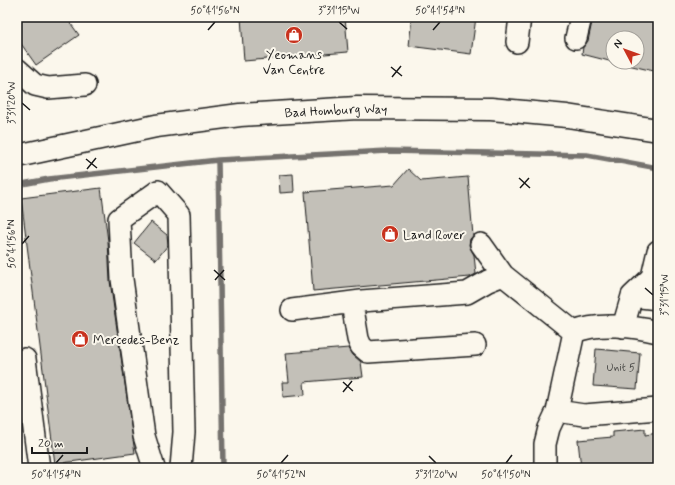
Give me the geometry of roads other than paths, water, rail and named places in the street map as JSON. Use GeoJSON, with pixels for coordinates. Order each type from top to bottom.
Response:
{"type":"FeatureCollection","features":[{"type":"Feature","properties":{"kind":"main road","name":"Bad Homburg Way"},"geometry":{"type":"LineString","coordinates":[[17,156],[156,126],[240,115],[357,108],[491,109],[567,116],[658,130]]}},
{"type":"Feature","properties":{"kind":"street"},"geometry":{"type":"LineString","coordinates":[[517,42],[520,17]]}},
{"type":"Feature","properties":{"kind":"street"},"geometry":{"type":"LineString","coordinates":[[576,38],[581,17]]}},
{"type":"Feature","properties":{"kind":"street"},"geometry":{"type":"LineString","coordinates":[[17,69],[35,85],[48,88],[85,85]]}},
{"type":"Feature","properties":{"kind":"street"},"geometry":{"type":"LineString","coordinates":[[154,468],[144,436],[122,279],[119,219],[158,191],[179,215],[184,432],[181,468]]}},
{"type":"Feature","properties":{"kind":"street"},"geometry":{"type":"LineString","coordinates":[[481,244],[503,275],[574,332]]}},
{"type":"Feature","properties":{"kind":"street"},"geometry":{"type":"LineString","coordinates":[[623,327],[632,296],[652,277],[658,251]]}},
{"type":"Feature","properties":{"kind":"street"},"geometry":{"type":"LineString","coordinates":[[292,310],[467,293],[488,281],[503,275]]}},
{"type":"Feature","properties":{"kind":"street"},"geometry":{"type":"LineString","coordinates":[[632,296],[658,299]]}},
{"type":"Feature","properties":{"kind":"street"},"geometry":{"type":"LineString","coordinates":[[352,303],[358,339],[361,346],[368,352],[475,345]]}},
{"type":"Feature","properties":{"kind":"street"},"geometry":{"type":"LineString","coordinates":[[574,332],[595,326],[623,327],[658,332]]}},
{"type":"Feature","properties":{"kind":"street"},"geometry":{"type":"LineString","coordinates":[[546,468],[544,444],[549,428],[557,411],[574,332]]}},
{"type":"Feature","properties":{"kind":"street"},"geometry":{"type":"LineString","coordinates":[[25,359],[39,468]]}},
{"type":"Feature","properties":{"kind":"street"},"geometry":{"type":"LineString","coordinates":[[557,411],[584,415],[658,409]]}},
{"type":"Feature","properties":{"kind":"waterway"},"geometry":{"type":"LineString","coordinates":[[223,468],[218,160],[388,151],[587,155],[658,168]]}},
{"type":"Feature","properties":{"kind":"waterway"},"geometry":{"type":"LineString","coordinates":[[17,185],[49,179],[218,160]]}},
{"type":"Feature","properties":{"kind":"place","name":"Yeomans Van Centre"},"geometry":{"type":"Point","coordinates":[294,35]}},
{"type":"Feature","properties":{"kind":"place","name":"Land Rover"},"geometry":{"type":"Point","coordinates":[390,234]}},
{"type":"Feature","properties":{"kind":"place","name":"Mercedes-Benz"},"geometry":{"type":"Point","coordinates":[80,339]}}]}
